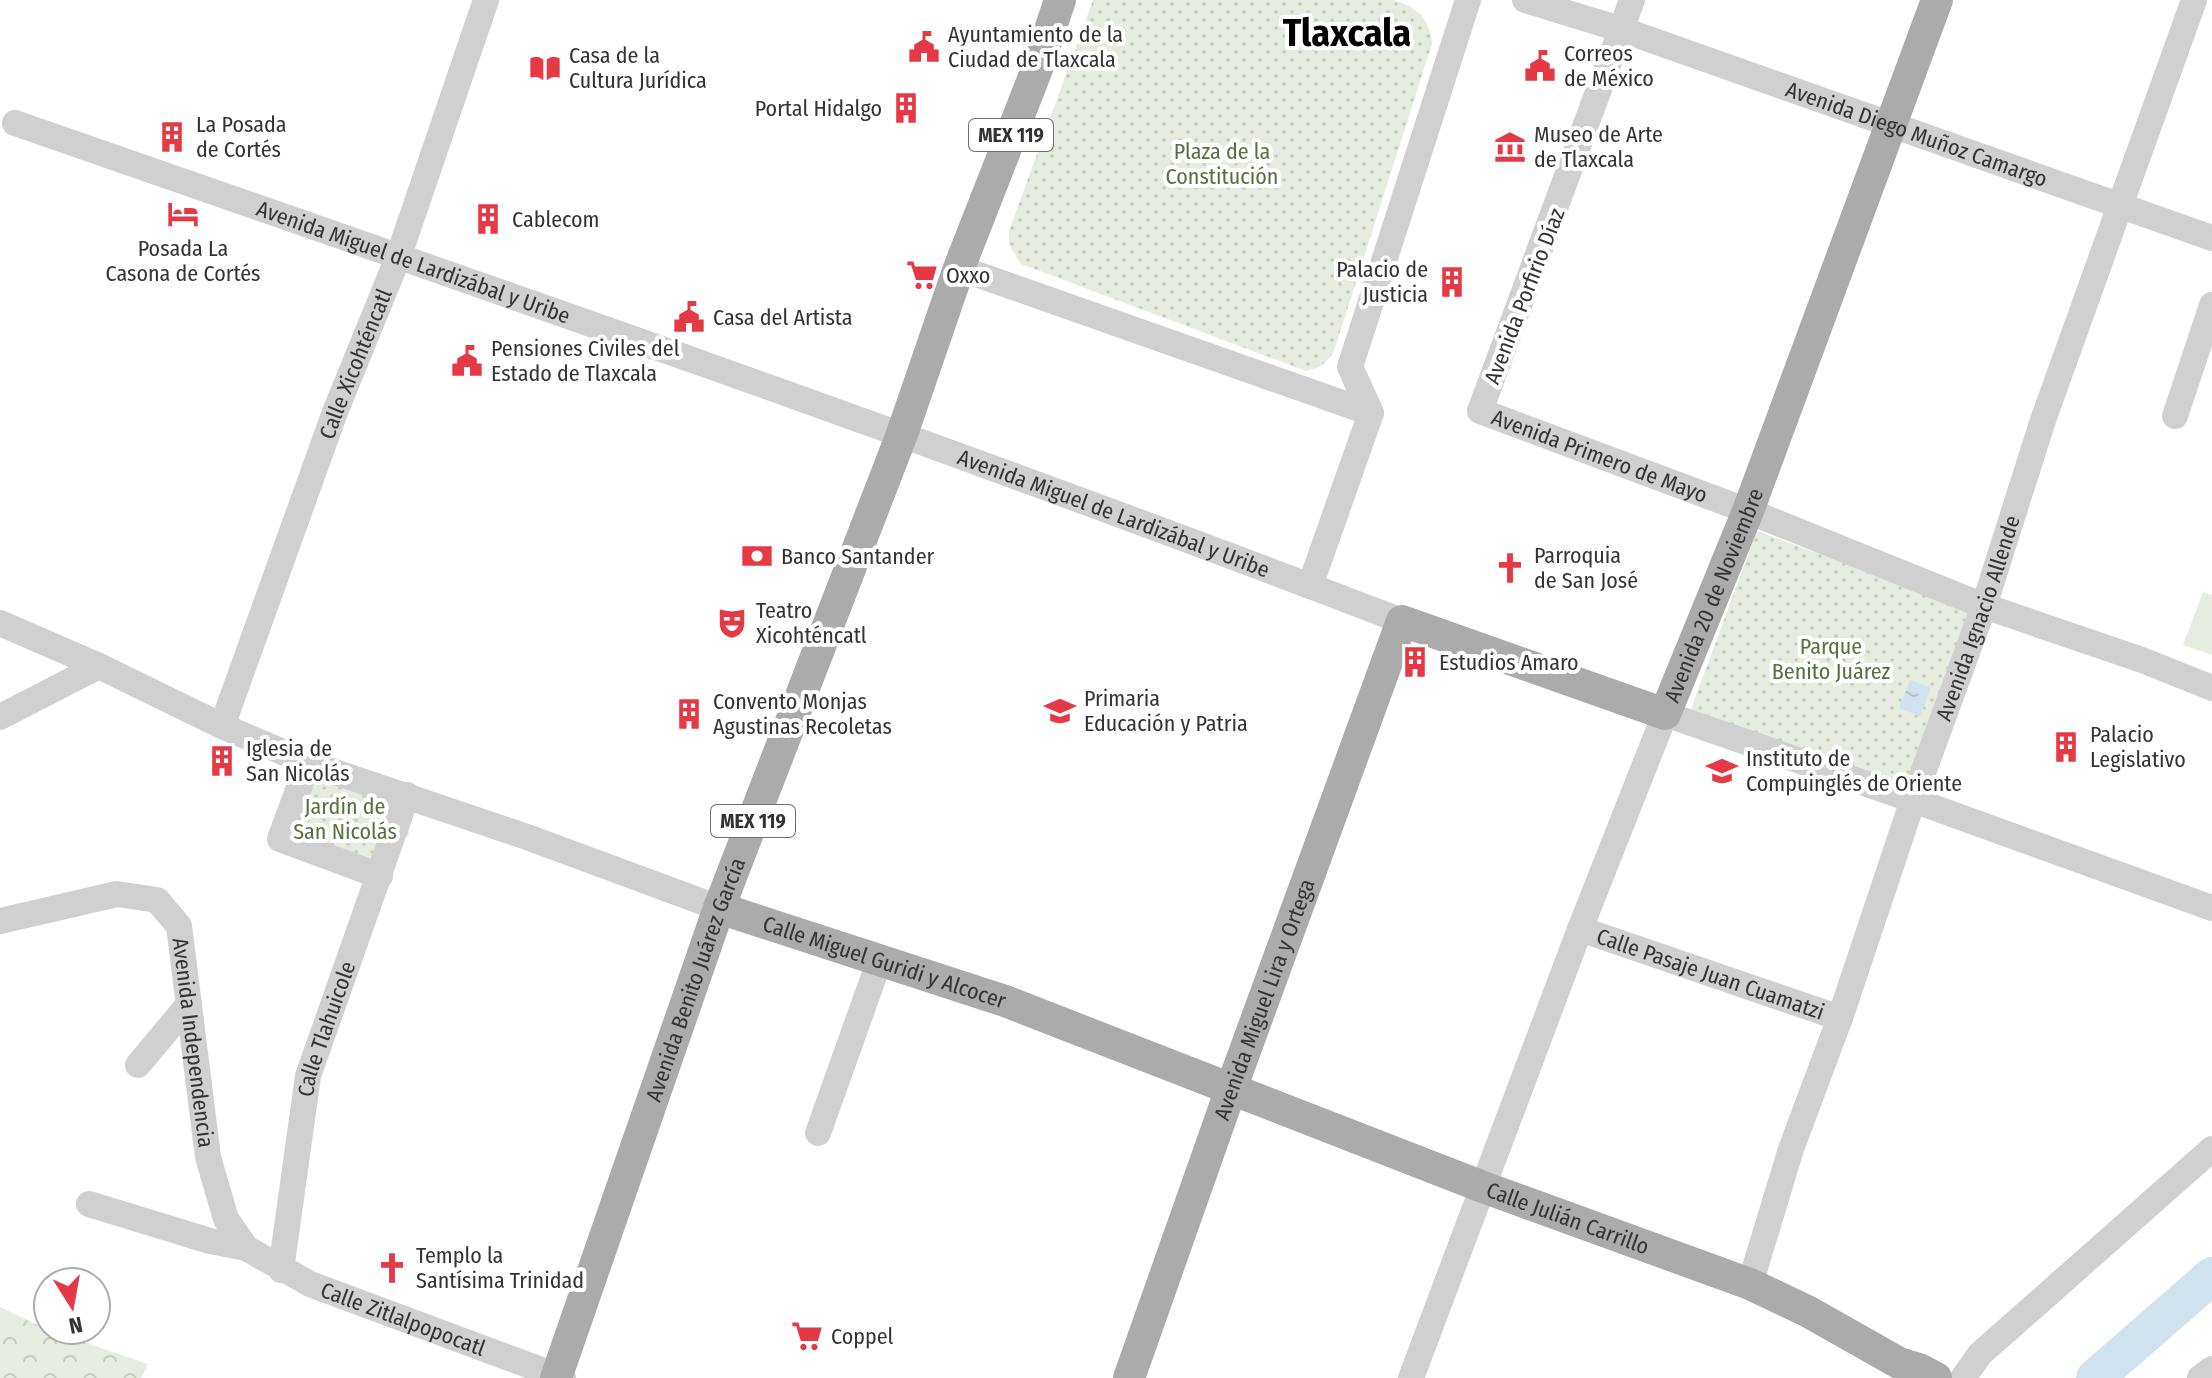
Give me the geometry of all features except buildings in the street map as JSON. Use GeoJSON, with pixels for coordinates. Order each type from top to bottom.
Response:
{"type":"FeatureCollection","features":[{"type":"Feature","properties":{"kind":"main road","name":"MEX 119"},"geometry":{"type":"LineString","coordinates":[[959,268],[1037,69],[1060,0]]}},
{"type":"Feature","properties":{"kind":"main road","name":"Avenida 20 de Noviembre"},"geometry":{"type":"LineString","coordinates":[[1665,714],[1748,511],[1937,0]]}},
{"type":"Feature","properties":{"kind":"main road","name":"Avenida Benito Juárez García"},"geometry":{"type":"LineString","coordinates":[[559,1377],[719,908],[902,434],[959,268]]}},
{"type":"Feature","properties":{"kind":"main road","name":"Avenida Miguel de Lardizábal y Uribe"},"geometry":{"type":"LineString","coordinates":[[1402,621],[1665,714]]}},
{"type":"Feature","properties":{"kind":"main road","name":"Avenida Miguel Lira y Ortega"},"geometry":{"type":"LineString","coordinates":[[1129,1378],[1402,621]]}},
{"type":"Feature","properties":{"kind":"main road","name":"Calle Miguel Guridi y Alcocer"},"geometry":{"type":"LineString","coordinates":[[719,908],[1005,1001],[1231,1089]]}},
{"type":"Feature","properties":{"kind":"main road","name":"Calle Julián Carrillo"},"geometry":{"type":"LineString","coordinates":[[1231,1089],[1483,1187],[1750,1284],[1928,1374]]}},
{"type":"Feature","properties":{"kind":"street","name":"Calle Xicohténcatl"},"geometry":{"type":"LineString","coordinates":[[222,726],[335,412],[399,255],[486,0]]}},
{"type":"Feature","properties":{"kind":"street"},"geometry":{"type":"LineString","coordinates":[[1310,586],[1371,413],[1350,367],[1468,0]]}},
{"type":"Feature","properties":{"kind":"street"},"geometry":{"type":"LineString","coordinates":[[1525,0],[1623,30]]}},
{"type":"Feature","properties":{"kind":"street","name":"Avenida Porfirio Díaz"},"geometry":{"type":"LineString","coordinates":[[1480,411],[1632,0]]}},
{"type":"Feature","properties":{"kind":"street","name":"Avenida Ignacio Allende"},"geometry":{"type":"LineString","coordinates":[[1750,1284],[1791,1149],[1984,606],[2043,420],[2194,0]]}},
{"type":"Feature","properties":{"kind":"street","name":"Avenida Diego Muñoz Camargo"},"geometry":{"type":"LineString","coordinates":[[1623,30],[2212,238]]}},
{"type":"Feature","properties":{"kind":"street","name":"Avenida Miguel de Lardizábal y Uribe"},"geometry":{"type":"LineString","coordinates":[[15,123],[399,255],[902,434],[1402,621]]}},
{"type":"Feature","properties":{"kind":"street"},"geometry":{"type":"LineString","coordinates":[[959,268],[1371,413]]}},
{"type":"Feature","properties":{"kind":"street"},"geometry":{"type":"LineString","coordinates":[[2175,416],[2212,305]]}},
{"type":"Feature","properties":{"kind":"street","name":"Avenida Primero de Mayo"},"geometry":{"type":"LineString","coordinates":[[1480,411],[1748,511],[1984,606],[2142,660],[2212,688]]}},
{"type":"Feature","properties":{"kind":"street","name":"Calle Miguel Guridi y Alcocer"},"geometry":{"type":"LineString","coordinates":[[0,623],[308,763],[407,795],[719,908]]}},
{"type":"Feature","properties":{"kind":"street"},"geometry":{"type":"LineString","coordinates":[[0,717],[99,666]]}},
{"type":"Feature","properties":{"kind":"street","name":"Avenida Miguel de Lardizábal y Uribe"},"geometry":{"type":"LineString","coordinates":[[1665,714],[2212,908]]}},
{"type":"Feature","properties":{"kind":"street","name":"Avenida 20 de Noviembre"},"geometry":{"type":"LineString","coordinates":[[1411,1378],[1580,929],[1665,714]]}},
{"type":"Feature","properties":{"kind":"street"},"geometry":{"type":"LineString","coordinates":[[308,763],[280,839],[380,876]]}},
{"type":"Feature","properties":{"kind":"street","name":"Calle Tlahuicole"},"geometry":{"type":"LineString","coordinates":[[281,1270],[308,1076],[407,795]]}},
{"type":"Feature","properties":{"kind":"street","name":"Avenida Independencia"},"geometry":{"type":"LineString","coordinates":[[0,921],[117,894],[157,900],[179,926],[208,1157],[226,1219],[246,1248]]}},
{"type":"Feature","properties":{"kind":"street","name":"Calle Pasaje Juan Cuamatzi"},"geometry":{"type":"LineString","coordinates":[[1580,929],[1840,1018]]}},
{"type":"Feature","properties":{"kind":"street"},"geometry":{"type":"LineString","coordinates":[[818,1133],[879,962]]}},
{"type":"Feature","properties":{"kind":"street"},"geometry":{"type":"LineString","coordinates":[[138,1065],[189,1004]]}},
{"type":"Feature","properties":{"kind":"street"},"geometry":{"type":"LineString","coordinates":[[1928,1374],[1980,1354],[2212,1149]]}},
{"type":"Feature","properties":{"kind":"street"},"geometry":{"type":"LineString","coordinates":[[89,1204],[210,1241],[246,1248]]}},
{"type":"Feature","properties":{"kind":"street","name":"Calle Zitlalpopocatl"},"geometry":{"type":"LineString","coordinates":[[246,1248],[310,1284],[559,1377]]}},
{"type":"Feature","properties":{"kind":"street"},"geometry":{"type":"LineString","coordinates":[[2200,1378],[2212,1369]]}},
{"type":"Feature","properties":{"kind":"green space","name":"Plaza de la Constitución"},"geometry":{"type":"Polygon","coordinates":[[[1093,0],[1394,0],[1416,11],[1425,21],[1432,44],[1334,351],[1322,365],[1306,371],[1021,264],[1009,245],[1009,231],[1093,0]]]}},
{"type":"Feature","properties":{"kind":"green space","name":"Parque Benito Juárez"},"geometry":{"type":"Polygon","coordinates":[[[1757,531],[1970,609],[1905,786],[1691,709],[1757,531]]]}},
{"type":"Feature","properties":{"kind":"green space"},"geometry":{"type":"Polygon","coordinates":[[[2203,592],[2212,595],[2212,655],[2183,645],[2203,592]]]}},
{"type":"Feature","properties":{"kind":"green space","name":"Jardín de San Nicolás"},"geometry":{"type":"Polygon","coordinates":[[[308,763],[407,795],[409,837],[393,834],[380,876],[280,839],[308,763]]]}},
{"type":"Feature","properties":{"kind":"green space"},"geometry":{"type":"Polygon","coordinates":[[[0,1307],[32,1322],[32,1346],[95,1346],[148,1364],[141,1378],[0,1378],[0,1307]]]}},
{"type":"Feature","properties":{"kind":"water"},"geometry":{"type":"Polygon","coordinates":[[[1910,680],[1931,688],[1920,716],[1899,708],[1910,680]]]}},
{"type":"Feature","properties":{"kind":"waterway"},"geometry":{"type":"LineString","coordinates":[[2095,1378],[2212,1276]]}},
{"type":"Feature","properties":{"kind":"place","name":"Ayuntamiento de la Ciudad de Tlaxcala"},"geometry":{"type":"Point","coordinates":[924,47]}},
{"type":"Feature","properties":{"kind":"place","name":"Correos de México"},"geometry":{"type":"Point","coordinates":[1540,66]}},
{"type":"Feature","properties":{"kind":"place","name":"Casa de la Cultura Jurídica"},"geometry":{"type":"Point","coordinates":[545,68]}},
{"type":"Feature","properties":{"kind":"place","name":"Portal Hidalgo"},"geometry":{"type":"Point","coordinates":[906,108]}},
{"type":"Feature","properties":{"kind":"place","name":"La Posada de Cortés"},"geometry":{"type":"Point","coordinates":[172,137]}},
{"type":"Feature","properties":{"kind":"place","name":"Museo de Arte de Tlaxcala"},"geometry":{"type":"Point","coordinates":[1510,147]}},
{"type":"Feature","properties":{"kind":"place","name":"Posada La Casona de Cortés"},"geometry":{"type":"Point","coordinates":[183,214]}},
{"type":"Feature","properties":{"kind":"place","name":"Cablecom"},"geometry":{"type":"Point","coordinates":[488,219]}},
{"type":"Feature","properties":{"kind":"place","name":"Oxxo"},"geometry":{"type":"Point","coordinates":[922,275]}},
{"type":"Feature","properties":{"kind":"place","name":"Palacio de Justicia"},"geometry":{"type":"Point","coordinates":[1452,282]}},
{"type":"Feature","properties":{"kind":"place","name":"Casa del Artista"},"geometry":{"type":"Point","coordinates":[689,317]}},
{"type":"Feature","properties":{"kind":"place","name":"Pensiones Civiles del Estado de Tlaxcala"},"geometry":{"type":"Point","coordinates":[467,361]}},
{"type":"Feature","properties":{"kind":"place","name":"Banco Santander"},"geometry":{"type":"Point","coordinates":[757,556]}},
{"type":"Feature","properties":{"kind":"place","name":"Parroquia de San José"},"geometry":{"type":"Point","coordinates":[1510,568]}},
{"type":"Feature","properties":{"kind":"place","name":"Teatro Xicohténcatl"},"geometry":{"type":"Point","coordinates":[732,623]}},
{"type":"Feature","properties":{"kind":"place","name":"Estudios Amaro"},"geometry":{"type":"Point","coordinates":[1415,662]}},
{"type":"Feature","properties":{"kind":"place","name":"Primaria Educación y Patria"},"geometry":{"type":"Point","coordinates":[1060,711]}},
{"type":"Feature","properties":{"kind":"place","name":"Convento Monjas Agustinas Recoletas"},"geometry":{"type":"Point","coordinates":[689,714]}},
{"type":"Feature","properties":{"kind":"place","name":"Palacio Legislativo"},"geometry":{"type":"Point","coordinates":[2066,747]}},
{"type":"Feature","properties":{"kind":"place","name":"Iglesia de San Nicolás"},"geometry":{"type":"Point","coordinates":[222,761]}},
{"type":"Feature","properties":{"kind":"place","name":"Instituto de Compuinglés de Oriente"},"geometry":{"type":"Point","coordinates":[1722,771]}},
{"type":"Feature","properties":{"kind":"place","name":"Templo la Santísima Trinidad"},"geometry":{"type":"Point","coordinates":[392,1268]}},
{"type":"Feature","properties":{"kind":"place","name":"Coppel"},"geometry":{"type":"Point","coordinates":[807,1336]}},
{"type":"Feature","properties":{"kind":"district","name":"Tlaxcala"},"geometry":{"type":"Point","coordinates":[1347,33]}}]}
